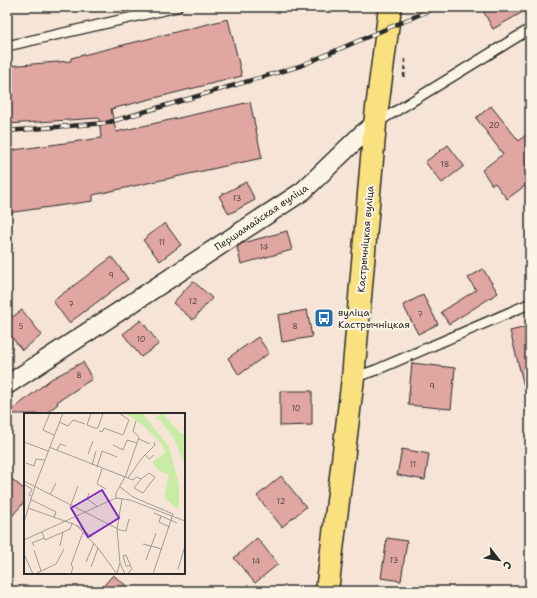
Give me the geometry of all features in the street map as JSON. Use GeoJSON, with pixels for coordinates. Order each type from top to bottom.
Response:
{"type":"FeatureCollection","features":[{"type":"Feature","properties":{"kind":"main road","name":"Кастрычніцкая вуліца"},"geometry":{"type":"LineString","coordinates":[[327,591],[353,378],[375,124],[390,7]]}},
{"type":"Feature","properties":{"kind":"street","name":"Першамайская вуліца"},"geometry":{"type":"LineString","coordinates":[[7,385],[303,191],[361,135],[375,124]]}},
{"type":"Feature","properties":{"kind":"lane"},"geometry":{"type":"LineString","coordinates":[[7,46],[176,7]]}},
{"type":"Feature","properties":{"kind":"lane","name":"Першамайская вуліца"},"geometry":{"type":"LineString","coordinates":[[375,124],[530,29]]}},
{"type":"Feature","properties":{"kind":"lane"},"geometry":{"type":"LineString","coordinates":[[353,378],[376,370],[529,304],[530,305]]}},
{"type":"Feature","properties":{"kind":"building"},"geometry":{"type":"Polygon","coordinates":[[[481,7],[530,7],[530,8],[493,29],[481,7]]]}},
{"type":"Feature","properties":{"kind":"building"},"geometry":{"type":"Polygon","coordinates":[[[228,19],[242,76],[111,109],[116,132],[250,102],[262,158],[93,195],[93,201],[7,213],[7,151],[101,138],[99,118],[7,124],[7,66],[71,61],[71,58],[228,19]]]}},
{"type":"Feature","properties":{"kind":"building"},"geometry":{"type":"Polygon","coordinates":[[[491,106],[519,141],[530,131],[530,182],[507,199],[495,183],[492,185],[482,170],[503,154],[476,118],[491,106]]]}},
{"type":"Feature","properties":{"kind":"building"},"geometry":{"type":"Polygon","coordinates":[[[448,145],[464,166],[442,183],[425,162],[448,145]]]}},
{"type":"Feature","properties":{"kind":"building"},"geometry":{"type":"Polygon","coordinates":[[[246,182],[255,200],[229,214],[219,196],[246,182]]]}},
{"type":"Feature","properties":{"kind":"building"},"geometry":{"type":"Polygon","coordinates":[[[165,223],[181,245],[160,261],[143,240],[165,223]]]}},
{"type":"Feature","properties":{"kind":"building"},"geometry":{"type":"Polygon","coordinates":[[[287,231],[292,250],[241,264],[237,247],[243,243],[287,231]]]}},
{"type":"Feature","properties":{"kind":"building"},"geometry":{"type":"Polygon","coordinates":[[[112,257],[128,279],[69,323],[53,301],[112,257]]]}},
{"type":"Feature","properties":{"kind":"building"},"geometry":{"type":"Polygon","coordinates":[[[483,269],[498,293],[449,324],[441,312],[476,290],[468,278],[483,269]]]}},
{"type":"Feature","properties":{"kind":"building"},"geometry":{"type":"Polygon","coordinates":[[[193,281],[212,298],[193,320],[173,303],[193,281]]]}},
{"type":"Feature","properties":{"kind":"building"},"geometry":{"type":"Polygon","coordinates":[[[423,295],[438,324],[418,334],[403,305],[423,295]]]}},
{"type":"Feature","properties":{"kind":"building"},"geometry":{"type":"Polygon","coordinates":[[[22,310],[42,335],[22,350],[7,331],[7,321],[22,310]]]}},
{"type":"Feature","properties":{"kind":"building"},"geometry":{"type":"Polygon","coordinates":[[[307,310],[312,337],[282,342],[278,315],[307,310]]]}},
{"type":"Feature","properties":{"kind":"building"},"geometry":{"type":"Polygon","coordinates":[[[141,320],[159,344],[141,357],[123,334],[141,320]]]}},
{"type":"Feature","properties":{"kind":"building"},"geometry":{"type":"Polygon","coordinates":[[[530,326],[530,389],[525,390],[510,331],[530,326]]]}},
{"type":"Feature","properties":{"kind":"building"},"geometry":{"type":"Polygon","coordinates":[[[258,337],[269,353],[239,375],[228,358],[258,337]]]}},
{"type":"Feature","properties":{"kind":"building"},"geometry":{"type":"Polygon","coordinates":[[[83,362],[92,379],[57,402],[58,404],[46,413],[7,414],[51,379],[83,362]]]}},
{"type":"Feature","properties":{"kind":"building"},"geometry":{"type":"Polygon","coordinates":[[[412,363],[455,368],[451,409],[408,405],[412,363]]]}},
{"type":"Feature","properties":{"kind":"building"},"geometry":{"type":"Polygon","coordinates":[[[280,391],[312,391],[312,425],[280,426],[280,391]]]}},
{"type":"Feature","properties":{"kind":"building"},"geometry":{"type":"Polygon","coordinates":[[[402,449],[429,454],[425,480],[397,475],[402,449]]]}},
{"type":"Feature","properties":{"kind":"building"},"geometry":{"type":"Polygon","coordinates":[[[7,475],[24,489],[24,502],[7,522],[7,475]]]}},
{"type":"Feature","properties":{"kind":"building"},"geometry":{"type":"Polygon","coordinates":[[[281,476],[306,507],[282,527],[257,496],[281,476]]]}},
{"type":"Feature","properties":{"kind":"building"},"geometry":{"type":"Polygon","coordinates":[[[257,538],[278,564],[255,583],[234,558],[257,538]]]}},
{"type":"Feature","properties":{"kind":"building"},"geometry":{"type":"Polygon","coordinates":[[[387,538],[407,541],[401,581],[381,578],[387,538]]]}},
{"type":"Feature","properties":{"kind":"building"},"geometry":{"type":"Polygon","coordinates":[[[113,575],[133,591],[99,591],[113,575]]]}},
{"type":"Feature","properties":{"kind":"railway"},"geometry":{"type":"LineString","coordinates":[[7,131],[106,123],[300,66],[437,7]]}},
{"type":"Feature","properties":{"kind":"place","name":"вуліца Кастрычніцкая"},"geometry":{"type":"Point","coordinates":[324,318]}}]}
